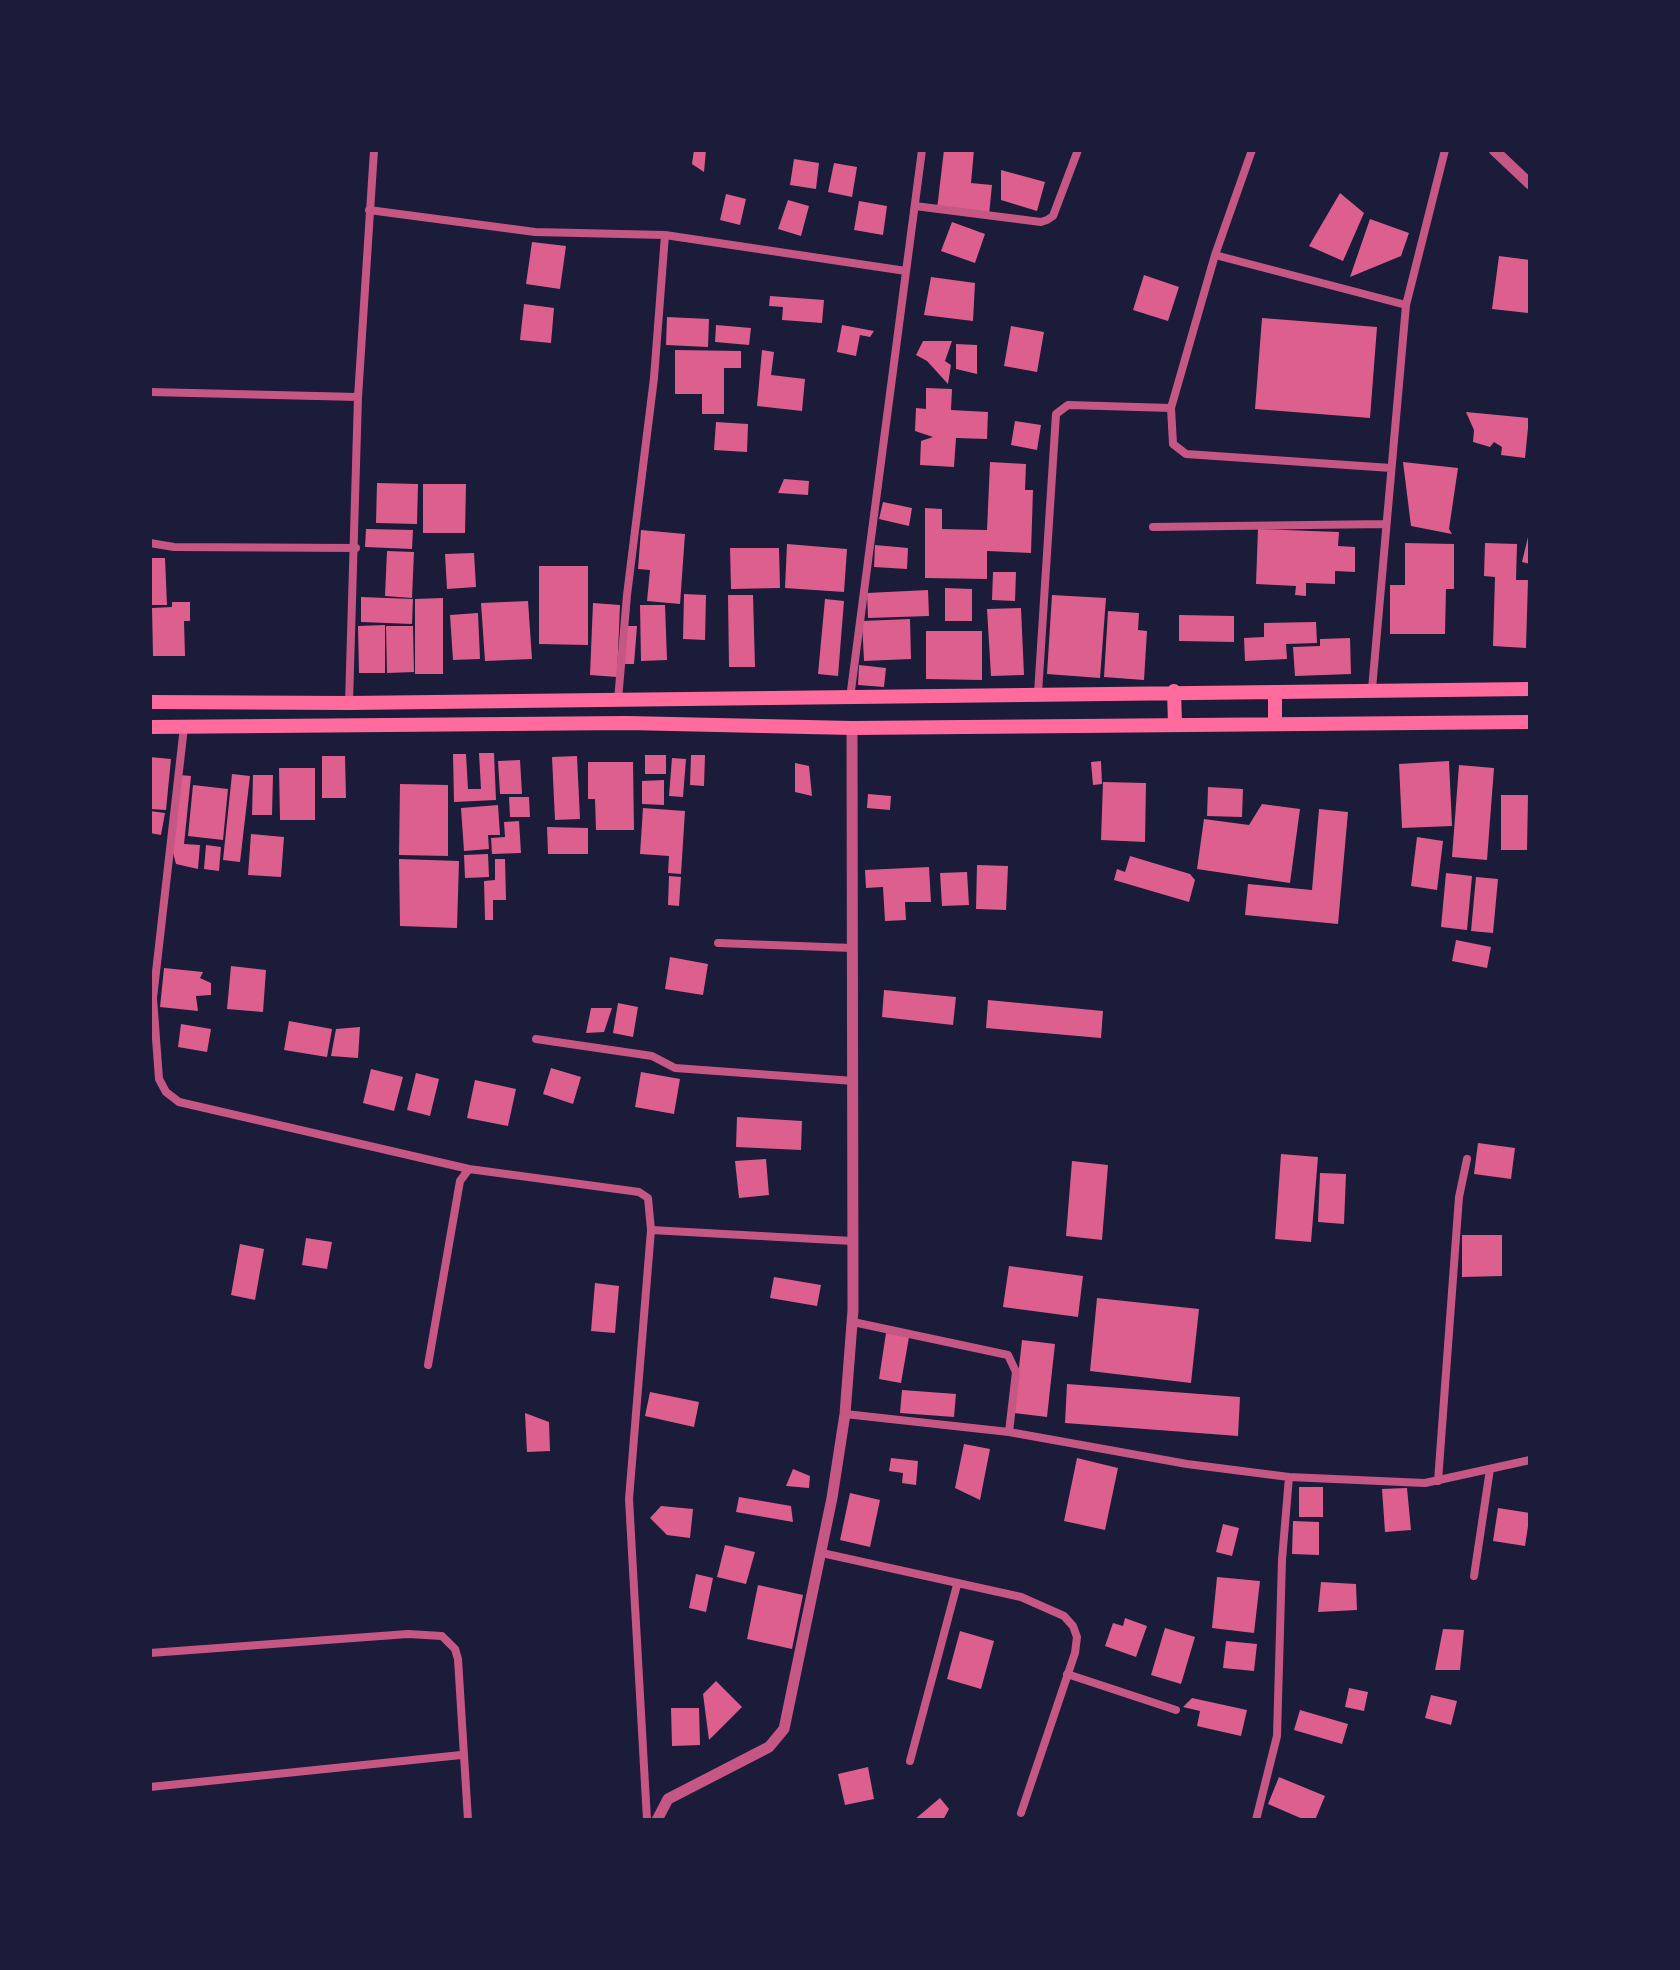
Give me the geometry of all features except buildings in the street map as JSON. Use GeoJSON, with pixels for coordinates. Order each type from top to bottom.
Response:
{"type":"FeatureCollection","features":[{"type":"Feature","properties":{"kind":"highway"},"geometry":{"type":"LineString","coordinates":[[150,702],[349,703],[1530,689]]}},
{"type":"Feature","properties":{"kind":"highway"},"geometry":{"type":"LineString","coordinates":[[1174,691],[1175,724]]}},
{"type":"Feature","properties":{"kind":"highway"},"geometry":{"type":"LineString","coordinates":[[1275,692],[1275,724]]}},
{"type":"Feature","properties":{"kind":"highway"},"geometry":{"type":"LineString","coordinates":[[150,727],[627,723],[852,728],[1530,722]]}},
{"type":"Feature","properties":{"kind":"street"},"geometry":{"type":"LineString","coordinates":[[349,703],[356,548],[358,397],[374,150]]}},
{"type":"Feature","properties":{"kind":"street"},"geometry":{"type":"LineString","coordinates":[[850,698],[922,150]]}},
{"type":"Feature","properties":{"kind":"street"},"geometry":{"type":"LineString","coordinates":[[915,206],[1047,220],[1053,216],[1078,150]]}},
{"type":"Feature","properties":{"kind":"street"},"geometry":{"type":"LineString","coordinates":[[1252,150],[1215,255],[1171,408],[1173,444],[1186,454],[1391,468]]}},
{"type":"Feature","properties":{"kind":"street"},"geometry":{"type":"LineString","coordinates":[[1372,689],[1406,305],[1445,150]]}},
{"type":"Feature","properties":{"kind":"street"},"geometry":{"type":"LineString","coordinates":[[1494,150],[1530,184]]}},
{"type":"Feature","properties":{"kind":"street"},"geometry":{"type":"LineString","coordinates":[[369,210],[535,232],[665,235],[906,271]]}},
{"type":"Feature","properties":{"kind":"street"},"geometry":{"type":"LineString","coordinates":[[618,700],[627,595],[654,378],[665,235]]}},
{"type":"Feature","properties":{"kind":"street"},"geometry":{"type":"LineString","coordinates":[[1215,255],[1406,305]]}},
{"type":"Feature","properties":{"kind":"street"},"geometry":{"type":"LineString","coordinates":[[150,392],[358,397]]}},
{"type":"Feature","properties":{"kind":"street"},"geometry":{"type":"LineString","coordinates":[[1038,693],[1058,409],[1068,405],[1171,408]]}},
{"type":"Feature","properties":{"kind":"street"},"geometry":{"type":"LineString","coordinates":[[1153,527],[1386,524]]}},
{"type":"Feature","properties":{"kind":"street"},"geometry":{"type":"LineString","coordinates":[[150,543],[174,547],[356,548]]}},
{"type":"Feature","properties":{"kind":"street"},"geometry":{"type":"LineString","coordinates":[[184,727],[151,998],[159,1079],[166,1092],[179,1102],[469,1169],[639,1192],[648,1198],[651,1230],[629,1499],[647,1820]]}},
{"type":"Feature","properties":{"kind":"street"},"geometry":{"type":"LineString","coordinates":[[657,1820],[668,1799],[769,1747],[784,1729],[822,1553],[845,1414],[853,1322],[852,728]]}},
{"type":"Feature","properties":{"kind":"street"},"geometry":{"type":"LineString","coordinates":[[718,943],[852,948]]}},
{"type":"Feature","properties":{"kind":"street"},"geometry":{"type":"LineString","coordinates":[[536,1039],[652,1056],[675,1068],[854,1081]]}},
{"type":"Feature","properties":{"kind":"street"},"geometry":{"type":"LineString","coordinates":[[1438,1481],[1459,1197],[1467,1159]]}},
{"type":"Feature","properties":{"kind":"street"},"geometry":{"type":"LineString","coordinates":[[428,1365],[460,1181],[469,1169]]}},
{"type":"Feature","properties":{"kind":"street"},"geometry":{"type":"LineString","coordinates":[[651,1230],[852,1241]]}},
{"type":"Feature","properties":{"kind":"street"},"geometry":{"type":"LineString","coordinates":[[853,1322],[1008,1355],[1016,1372],[1009,1432]]}},
{"type":"Feature","properties":{"kind":"street"},"geometry":{"type":"LineString","coordinates":[[845,1414],[1009,1432],[1187,1464],[1289,1477],[1412,1484],[1530,1460]]}},
{"type":"Feature","properties":{"kind":"street"},"geometry":{"type":"LineString","coordinates":[[1474,1576],[1490,1469]]}},
{"type":"Feature","properties":{"kind":"street"},"geometry":{"type":"LineString","coordinates":[[1256,1820],[1277,1736],[1282,1560],[1289,1477]]}},
{"type":"Feature","properties":{"kind":"street"},"geometry":{"type":"LineString","coordinates":[[822,1553],[1021,1597],[1064,1616],[1077,1637],[1021,1813]]}},
{"type":"Feature","properties":{"kind":"street"},"geometry":{"type":"LineString","coordinates":[[910,1761],[957,1585]]}},
{"type":"Feature","properties":{"kind":"street"},"geometry":{"type":"LineString","coordinates":[[150,1653],[408,1634],[442,1636],[455,1649],[458,1659],[461,1755],[468,1820]]}},
{"type":"Feature","properties":{"kind":"street"},"geometry":{"type":"LineString","coordinates":[[1067,1674],[1176,1710]]}},
{"type":"Feature","properties":{"kind":"street"},"geometry":{"type":"LineString","coordinates":[[150,1787],[461,1755]]}}]}
